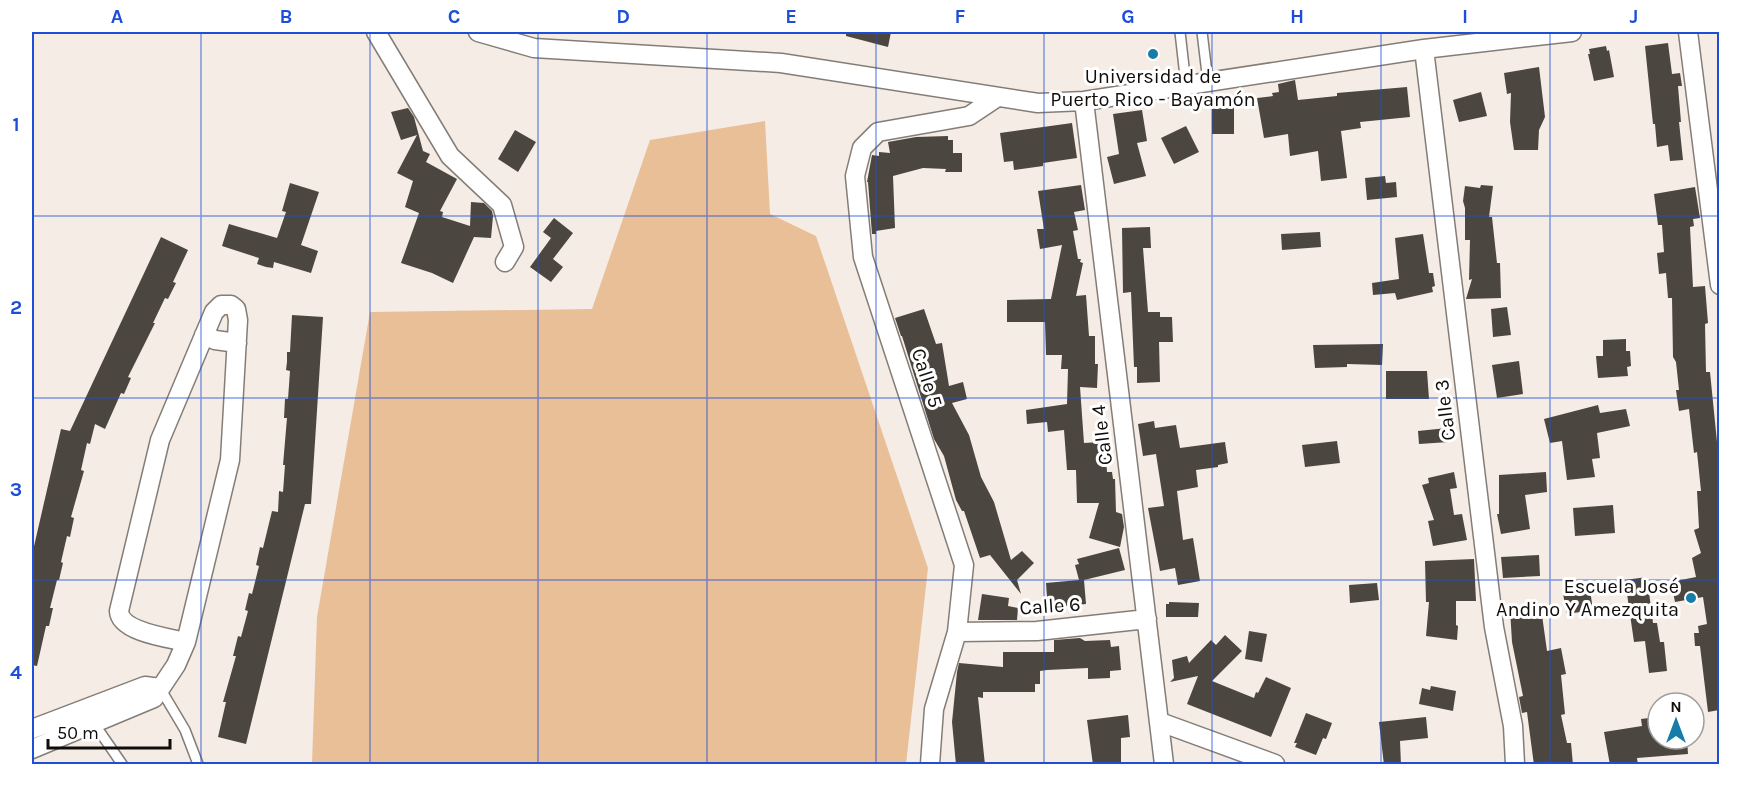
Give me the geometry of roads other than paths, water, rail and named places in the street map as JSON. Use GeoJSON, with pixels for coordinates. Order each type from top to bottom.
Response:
{"type":"FeatureCollection","features":[{"type":"Feature","properties":{"kind":"street"},"geometry":{"type":"LineString","coordinates":[[376,32],[450,156],[502,205],[514,247],[505,262]]}},
{"type":"Feature","properties":{"kind":"street"},"geometry":{"type":"LineString","coordinates":[[478,32],[534,48],[781,63],[1038,103],[1084,101],[1425,49],[1572,32]]}},
{"type":"Feature","properties":{"kind":"street"},"geometry":{"type":"LineString","coordinates":[[1688,32],[1719,285]]}},
{"type":"Feature","properties":{"kind":"street","name":"Calle 3"},"geometry":{"type":"LineString","coordinates":[[1425,49],[1494,627],[1513,726],[1515,765]]}},
{"type":"Feature","properties":{"kind":"street","name":"Calle 5"},"geometry":{"type":"LineString","coordinates":[[930,765],[934,709],[957,632],[964,565],[863,257],[855,176],[862,148],[878,132],[969,116],[996,98]]}},
{"type":"Feature","properties":{"kind":"street","name":"Calle 4"},"geometry":{"type":"LineString","coordinates":[[1084,101],[1164,765]]}},
{"type":"Feature","properties":{"kind":"street"},"geometry":{"type":"LineString","coordinates":[[37,733],[89,716],[145,686],[160,688],[176,665],[186,642],[230,460],[238,320],[236,309],[231,305],[221,305],[214,312],[160,440],[119,611],[123,623],[186,642]]}},
{"type":"Feature","properties":{"kind":"street"},"geometry":{"type":"LineString","coordinates":[[204,335],[215,340],[237,343]]}},
{"type":"Feature","properties":{"kind":"street","name":"Calle 6"},"geometry":{"type":"LineString","coordinates":[[957,632],[1037,631],[1147,620]]}},
{"type":"Feature","properties":{"kind":"street"},"geometry":{"type":"LineString","coordinates":[[1160,722],[1275,765]]}},
{"type":"Feature","properties":{"kind":"lane"},"geometry":{"type":"LineString","coordinates":[[1180,32],[1186,85]]}},
{"type":"Feature","properties":{"kind":"lane"},"geometry":{"type":"LineString","coordinates":[[1202,32],[1208,82]]}},
{"type":"Feature","properties":{"kind":"lane"},"geometry":{"type":"LineString","coordinates":[[160,688],[185,730],[198,765]]}},
{"type":"Feature","properties":{"kind":"lane"},"geometry":{"type":"LineString","coordinates":[[89,716],[122,765]]}},
{"type":"Feature","properties":{"kind":"place","name":"Universidad de Puerto Rico - Bayamón"},"geometry":{"type":"Point","coordinates":[1153,54]}},
{"type":"Feature","properties":{"kind":"place","name":"Escuela José Andino Y Amezquita"},"geometry":{"type":"Point","coordinates":[1691,598]}}]}
